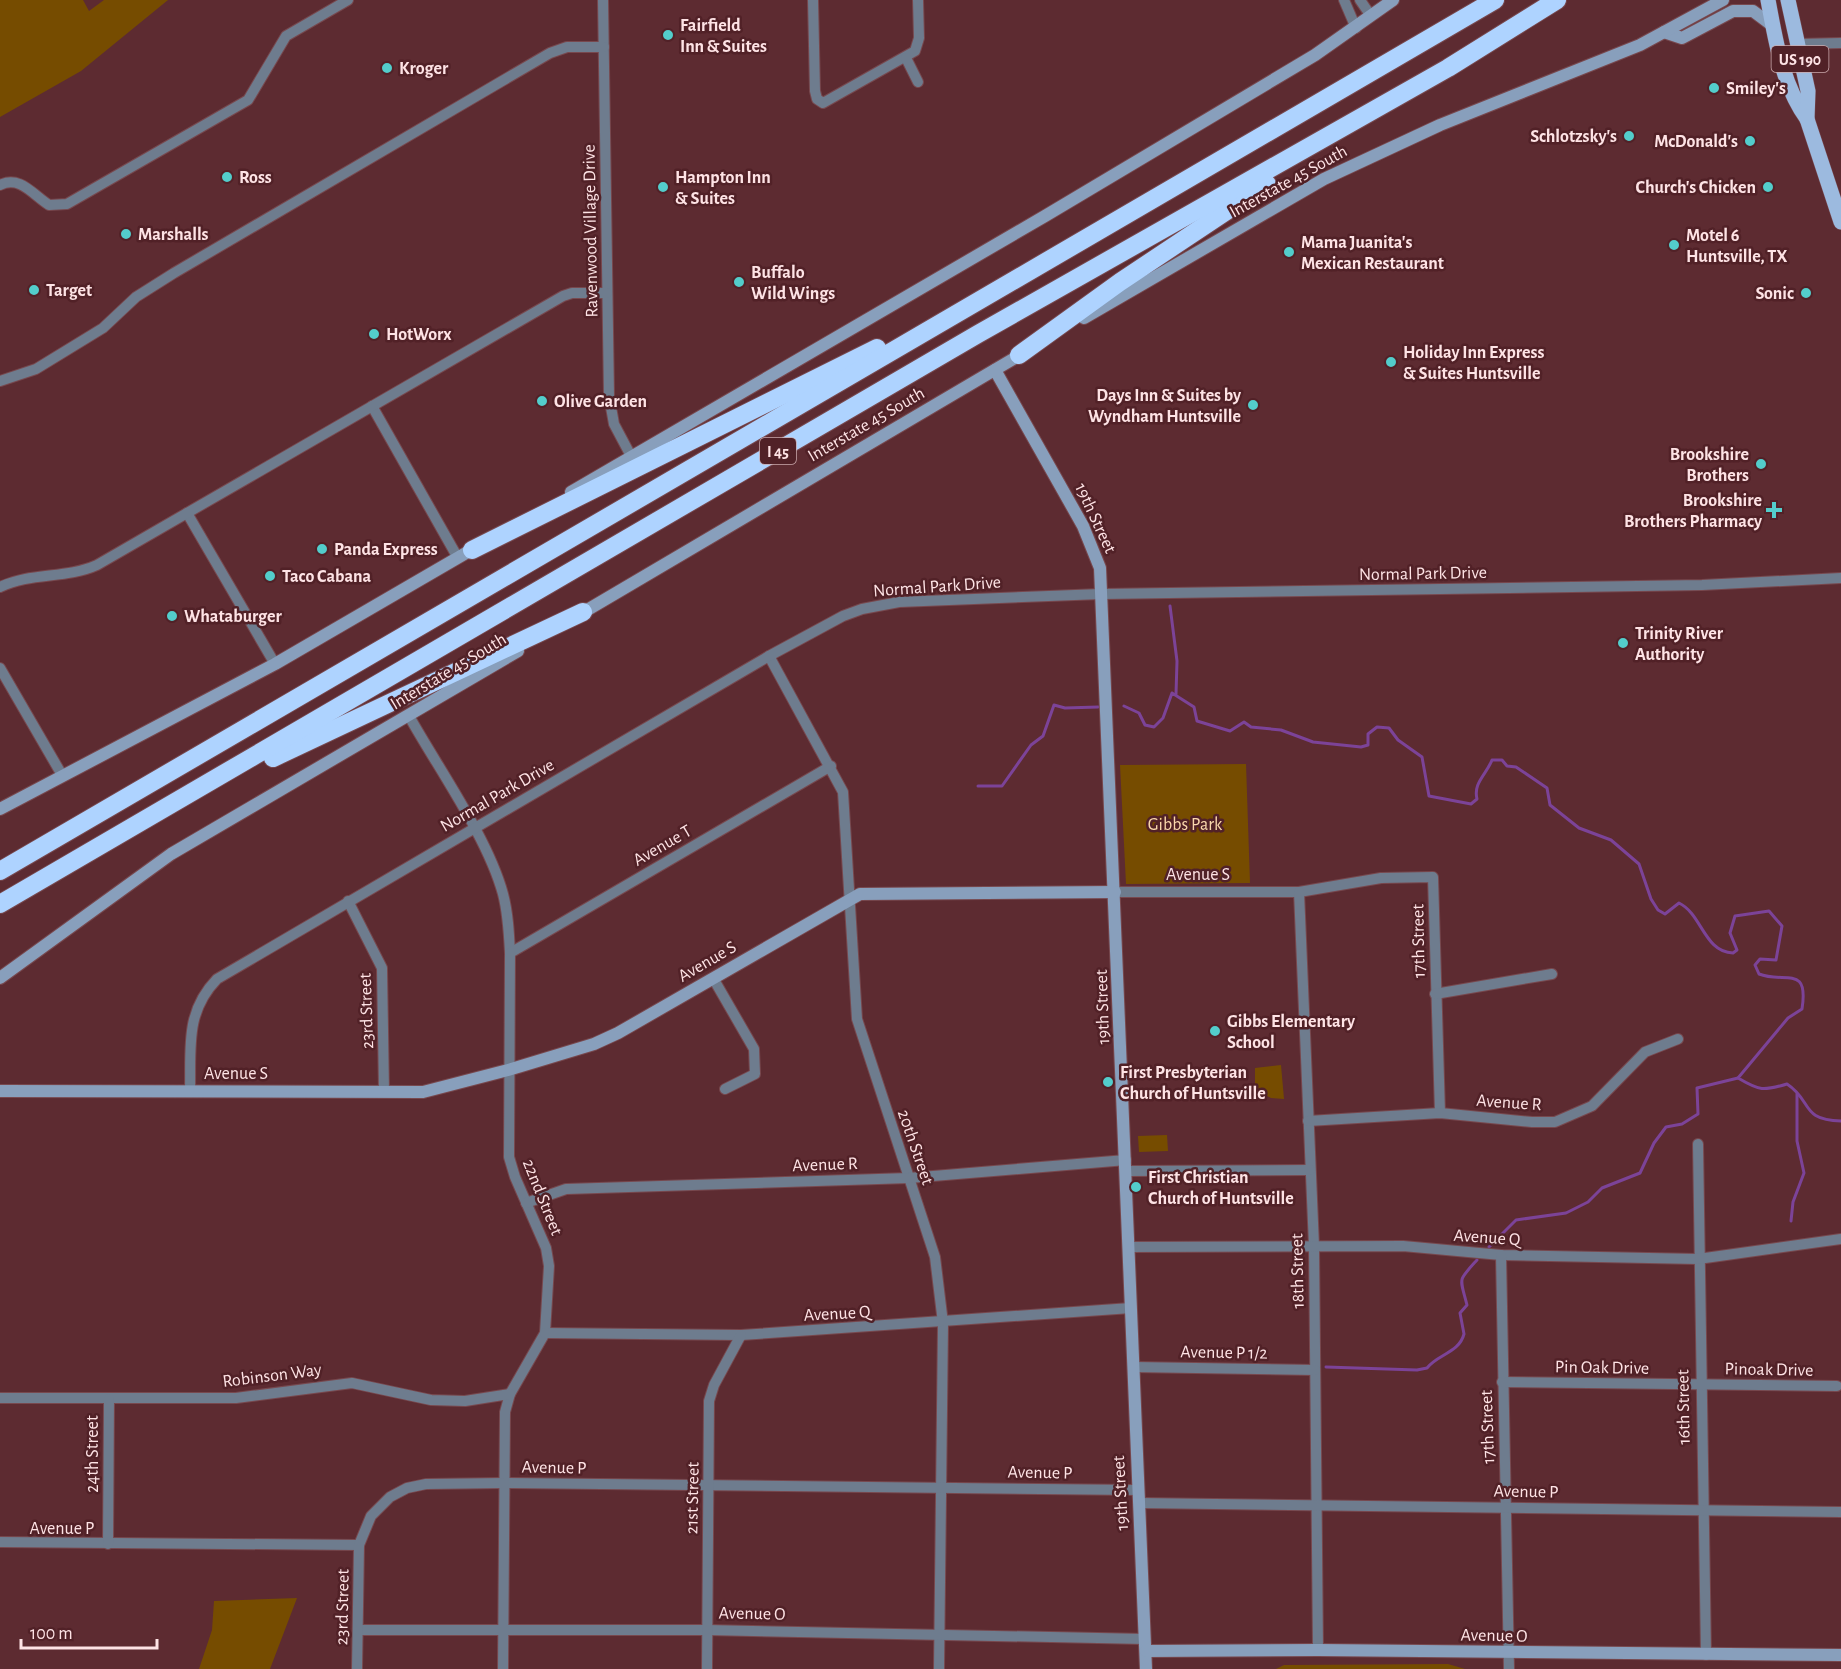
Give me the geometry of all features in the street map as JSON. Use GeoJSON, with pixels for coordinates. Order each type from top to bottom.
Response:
{"type":"FeatureCollection","features":[{"type":"Feature","properties":{"kind":"highway","name":"I 45"},"geometry":{"type":"LineString","coordinates":[[0,871],[1495,0]]}},
{"type":"Feature","properties":{"kind":"highway","name":"I 45"},"geometry":{"type":"LineString","coordinates":[[0,904],[978,334],[1448,68],[1557,0]]}},
{"type":"Feature","properties":{"kind":"highway"},"geometry":{"type":"LineString","coordinates":[[1020,355],[1120,282],[1448,68]]}},
{"type":"Feature","properties":{"kind":"highway"},"geometry":{"type":"LineString","coordinates":[[465,554],[840,365],[971,306]]}},
{"type":"Feature","properties":{"kind":"highway"},"geometry":{"type":"LineString","coordinates":[[168,807],[583,612]]}},
{"type":"Feature","properties":{"kind":"main road"},"geometry":{"type":"LineString","coordinates":[[0,809],[275,664],[465,554],[1046,216],[1315,55],[1393,0]]}},
{"type":"Feature","properties":{"kind":"main road","name":"Interstate 45 South"},"geometry":{"type":"LineString","coordinates":[[0,978],[171,854],[1324,179],[1440,125],[1584,70],[1664,32],[1723,0]]}},
{"type":"Feature","properties":{"kind":"main road","name":"US 190"},"geometry":{"type":"LineString","coordinates":[[1768,0],[1785,74],[1796,103],[1807,119],[1841,222]]}},
{"type":"Feature","properties":{"kind":"main road","name":"US 190"},"geometry":{"type":"LineString","coordinates":[[1788,0],[1808,91],[1807,119]]}},
{"type":"Feature","properties":{"kind":"main road"},"geometry":{"type":"LineString","coordinates":[[1664,32],[1682,38],[1733,11],[1748,10],[1773,26]]}},
{"type":"Feature","properties":{"kind":"main road"},"geometry":{"type":"LineString","coordinates":[[1785,74],[1794,76],[1807,119]]}},
{"type":"Feature","properties":{"kind":"main road","name":"19th Street"},"geometry":{"type":"LineString","coordinates":[[995,370],[1089,536],[1100,568],[1146,1669]]}},
{"type":"Feature","properties":{"kind":"main road","name":"Avenue S"},"geometry":{"type":"LineString","coordinates":[[0,1091],[423,1092],[508,1070],[610,1037],[861,894],[1115,892]]}},
{"type":"Feature","properties":{"kind":"main road","name":"Avenue O"},"geometry":{"type":"LineString","coordinates":[[1145,1645],[1509,1653],[1841,1655]]}},
{"type":"Feature","properties":{"kind":"main road","name":"16th Street"},"geometry":{"type":"LineString","coordinates":[[1706,1655],[1706,1669]]}},
{"type":"Feature","properties":{"kind":"street"},"geometry":{"type":"LineString","coordinates":[[0,185],[10,180],[21,184],[49,205],[67,204],[248,100],[286,36],[348,0]]}},
{"type":"Feature","properties":{"kind":"street","name":"Ravenwood Village Drive"},"geometry":{"type":"LineString","coordinates":[[603,0],[610,410],[614,424],[631,456]]}},
{"type":"Feature","properties":{"kind":"street"},"geometry":{"type":"LineString","coordinates":[[813,0],[815,91],[820,102],[827,102],[915,51],[918,45],[918,0]]}},
{"type":"Feature","properties":{"kind":"street"},"geometry":{"type":"LineString","coordinates":[[1344,0],[1356,28]]}},
{"type":"Feature","properties":{"kind":"street"},"geometry":{"type":"LineString","coordinates":[[1360,0],[1371,16]]}},
{"type":"Feature","properties":{"kind":"street"},"geometry":{"type":"LineString","coordinates":[[1797,44],[1841,43]]}},
{"type":"Feature","properties":{"kind":"street"},"geometry":{"type":"LineString","coordinates":[[0,381],[36,369],[103,328],[128,303],[174,273],[550,53],[567,47],[604,47]]}},
{"type":"Feature","properties":{"kind":"street"},"geometry":{"type":"LineString","coordinates":[[906,58],[918,82]]}},
{"type":"Feature","properties":{"kind":"street"},"geometry":{"type":"LineString","coordinates":[[0,587],[27,578],[84,570],[562,296],[572,293],[607,293]]}},
{"type":"Feature","properties":{"kind":"street"},"geometry":{"type":"LineString","coordinates":[[372,406],[465,554]]}},
{"type":"Feature","properties":{"kind":"street"},"geometry":{"type":"LineString","coordinates":[[187,513],[275,664]]}},
{"type":"Feature","properties":{"kind":"street","name":"Normal Park Drive"},"geometry":{"type":"LineString","coordinates":[[190,1090],[191,1027],[195,1010],[205,991],[238,964],[769,656],[843,616],[879,605],[920,601],[1101,594],[1710,584],[1841,578]]}},
{"type":"Feature","properties":{"kind":"street","name":"20th Street"},"geometry":{"type":"LineString","coordinates":[[769,656],[831,766],[843,792],[857,1019],[935,1257],[943,1323],[939,1669]]}},
{"type":"Feature","properties":{"kind":"street"},"geometry":{"type":"LineString","coordinates":[[0,668],[62,775]]}},
{"type":"Feature","properties":{"kind":"street","name":"22nd Street"},"geometry":{"type":"LineString","coordinates":[[409,716],[494,867],[503,894],[510,953],[509,1157],[546,1248],[549,1266],[545,1333],[510,1394],[505,1412],[503,1669]]}},
{"type":"Feature","properties":{"kind":"street","name":"Avenue T"},"geometry":{"type":"LineString","coordinates":[[510,953],[831,766]]}},
{"type":"Feature","properties":{"kind":"street","name":"Avenue S"},"geometry":{"type":"LineString","coordinates":[[1115,892],[1299,892],[1381,878],[1433,877]]}},
{"type":"Feature","properties":{"kind":"street","name":"17th Street"},"geometry":{"type":"LineString","coordinates":[[1433,877],[1440,1113]]}},
{"type":"Feature","properties":{"kind":"street","name":"18th Street"},"geometry":{"type":"LineString","coordinates":[[1299,892],[1314,1246],[1318,1650]]}},
{"type":"Feature","properties":{"kind":"street","name":"23rd Street"},"geometry":{"type":"LineString","coordinates":[[348,901],[382,968],[384,1092]]}},
{"type":"Feature","properties":{"kind":"street"},"geometry":{"type":"LineString","coordinates":[[1435,994],[1552,974]]}},
{"type":"Feature","properties":{"kind":"street"},"geometry":{"type":"LineString","coordinates":[[713,978],[754,1049],[756,1062],[755,1074],[725,1089]]}},
{"type":"Feature","properties":{"kind":"street","name":"Avenue R"},"geometry":{"type":"LineString","coordinates":[[1308,1121],[1440,1113],[1555,1122],[1592,1106],[1645,1052],[1678,1039]]}},
{"type":"Feature","properties":{"kind":"street","name":"16th Street"},"geometry":{"type":"LineString","coordinates":[[1698,1144],[1698,1259],[1706,1655]]}},
{"type":"Feature","properties":{"kind":"street","name":"Avenue R"},"geometry":{"type":"LineString","coordinates":[[526,1203],[566,1189],[909,1178],[1126,1166],[1310,1170]]}},
{"type":"Feature","properties":{"kind":"street","name":"Avenue Q"},"geometry":{"type":"LineString","coordinates":[[1128,1247],[1403,1246],[1501,1255],[1698,1259],[1841,1239]]}},
{"type":"Feature","properties":{"kind":"street","name":"17th Street"},"geometry":{"type":"LineString","coordinates":[[1501,1255],[1509,1669]]}},
{"type":"Feature","properties":{"kind":"street","name":"Avenue Q"},"geometry":{"type":"LineString","coordinates":[[545,1333],[741,1335],[943,1323],[1131,1308]]}},
{"type":"Feature","properties":{"kind":"street","name":"21st Street"},"geometry":{"type":"LineString","coordinates":[[707,1669],[709,1401],[741,1335]]}},
{"type":"Feature","properties":{"kind":"street","name":"Avenue P 1/2"},"geometry":{"type":"LineString","coordinates":[[1133,1367],[1315,1370]]}},
{"type":"Feature","properties":{"kind":"street","name":"Pin Oak Drive"},"geometry":{"type":"LineString","coordinates":[[1502,1382],[1701,1384]]}},
{"type":"Feature","properties":{"kind":"street","name":"Robinson Way"},"geometry":{"type":"LineString","coordinates":[[0,1398],[237,1398],[352,1383],[431,1400],[465,1401],[510,1394]]}},
{"type":"Feature","properties":{"kind":"street","name":"Pinoak Drive"},"geometry":{"type":"LineString","coordinates":[[1701,1384],[1837,1386]]}},
{"type":"Feature","properties":{"kind":"street","name":"24th Street"},"geometry":{"type":"LineString","coordinates":[[108,1544],[109,1399]]}},
{"type":"Feature","properties":{"kind":"street","name":"Avenue P"},"geometry":{"type":"LineString","coordinates":[[0,1542],[359,1545],[370,1516],[390,1497],[407,1488],[426,1484],[1138,1490]]}},
{"type":"Feature","properties":{"kind":"street","name":"Avenue P"},"geometry":{"type":"LineString","coordinates":[[1139,1503],[1841,1512]]}},
{"type":"Feature","properties":{"kind":"street","name":"23rd Street"},"geometry":{"type":"LineString","coordinates":[[357,1669],[359,1545]]}},
{"type":"Feature","properties":{"kind":"street","name":"Avenue O"},"geometry":{"type":"LineString","coordinates":[[358,1630],[707,1630],[939,1634],[1145,1645]]}},
{"type":"Feature","properties":{"kind":"green space"},"geometry":{"type":"Polygon","coordinates":[[[0,0],[83,0],[89,11],[104,0],[168,0],[81,71],[0,117],[0,0]]]}},
{"type":"Feature","properties":{"kind":"green space","name":"Gibbs Park"},"geometry":{"type":"Polygon","coordinates":[[[1246,764],[1250,883],[1126,884],[1120,765],[1246,764]]]}},
{"type":"Feature","properties":{"kind":"green space"},"geometry":{"type":"Polygon","coordinates":[[[1281,1065],[1284,1099],[1271,1098],[1255,1090],[1255,1068],[1281,1065]]]}},
{"type":"Feature","properties":{"kind":"green space"},"geometry":{"type":"Polygon","coordinates":[[[1167,1135],[1168,1151],[1139,1152],[1138,1136],[1167,1135]]]}},
{"type":"Feature","properties":{"kind":"green space"},"geometry":{"type":"Polygon","coordinates":[[[297,1598],[270,1669],[199,1669],[212,1630],[214,1601],[297,1598]]]}},
{"type":"Feature","properties":{"kind":"green space"},"geometry":{"type":"Polygon","coordinates":[[[1448,1664],[1465,1669],[1276,1669],[1284,1665],[1448,1664]]]}},
{"type":"Feature","properties":{"kind":"waterway"},"geometry":{"type":"LineString","coordinates":[[1170,606],[1177,661],[1176,694]]}},
{"type":"Feature","properties":{"kind":"waterway"},"geometry":{"type":"LineString","coordinates":[[1124,706],[1139,713],[1145,725],[1154,727],[1163,718],[1172,693],[1194,707],[1197,721],[1230,731],[1244,722],[1251,727],[1281,730],[1313,742],[1361,747],[1368,745],[1368,734],[1377,727],[1389,728],[1398,740],[1422,757],[1429,796],[1471,804],[1477,799],[1478,784],[1492,760],[1502,760],[1507,766],[1516,767],[1547,788],[1550,805],[1579,828],[1611,840],[1639,864],[1651,899],[1658,910],[1665,914],[1679,903],[1687,908],[1709,940],[1723,951],[1733,953],[1737,950],[1730,933],[1735,916],[1769,911],[1782,926],[1776,960],[1760,959],[1755,965],[1759,974],[1769,977],[1793,978],[1798,981],[1802,986],[1802,1009],[1788,1018],[1738,1078],[1762,1088],[1787,1084],[1795,1090],[1813,1113],[1828,1120],[1841,1121]]}},
{"type":"Feature","properties":{"kind":"waterway"},"geometry":{"type":"LineString","coordinates":[[978,786],[1002,786],[1031,745],[1043,736],[1054,705],[1065,708],[1098,707]]}},
{"type":"Feature","properties":{"kind":"waterway"},"geometry":{"type":"LineString","coordinates":[[1489,1247],[1516,1220],[1566,1213],[1588,1202],[1602,1188],[1640,1173],[1654,1143],[1666,1127],[1682,1124],[1698,1114],[1697,1088],[1738,1078]]}},
{"type":"Feature","properties":{"kind":"waterway"},"geometry":{"type":"LineString","coordinates":[[1791,1221],[1793,1202],[1804,1173],[1797,1141],[1797,1094]]}},
{"type":"Feature","properties":{"kind":"waterway"},"geometry":{"type":"LineString","coordinates":[[1326,1367],[1417,1370],[1427,1368],[1458,1345],[1464,1334],[1460,1313],[1467,1305],[1462,1280],[1477,1260]]}},
{"type":"Feature","properties":{"kind":"place","name":"Fairfield Inn & Suites"},"geometry":{"type":"Point","coordinates":[668,35]}},
{"type":"Feature","properties":{"kind":"place","name":"Kroger"},"geometry":{"type":"Point","coordinates":[387,68]}},
{"type":"Feature","properties":{"kind":"place","name":"Smiley's"},"geometry":{"type":"Point","coordinates":[1714,88]}},
{"type":"Feature","properties":{"kind":"place","name":"Schlotzsky's"},"geometry":{"type":"Point","coordinates":[1629,136]}},
{"type":"Feature","properties":{"kind":"place","name":"McDonald's"},"geometry":{"type":"Point","coordinates":[1750,141]}},
{"type":"Feature","properties":{"kind":"place","name":"Ross"},"geometry":{"type":"Point","coordinates":[227,177]}},
{"type":"Feature","properties":{"kind":"place","name":"Hampton Inn & Suites"},"geometry":{"type":"Point","coordinates":[663,187]}},
{"type":"Feature","properties":{"kind":"place","name":"Church's Chicken"},"geometry":{"type":"Point","coordinates":[1768,187]}},
{"type":"Feature","properties":{"kind":"place","name":"Marshalls"},"geometry":{"type":"Point","coordinates":[126,234]}},
{"type":"Feature","properties":{"kind":"place","name":"Motel 6 Huntsville, TX"},"geometry":{"type":"Point","coordinates":[1674,245]}},
{"type":"Feature","properties":{"kind":"place","name":"Mama Juanita's Mexican Restaurant"},"geometry":{"type":"Point","coordinates":[1289,252]}},
{"type":"Feature","properties":{"kind":"place","name":"Buffalo Wild Wings"},"geometry":{"type":"Point","coordinates":[739,282]}},
{"type":"Feature","properties":{"kind":"place","name":"Target"},"geometry":{"type":"Point","coordinates":[34,290]}},
{"type":"Feature","properties":{"kind":"place","name":"Sonic"},"geometry":{"type":"Point","coordinates":[1806,293]}},
{"type":"Feature","properties":{"kind":"place","name":"HotWorx"},"geometry":{"type":"Point","coordinates":[374,334]}},
{"type":"Feature","properties":{"kind":"place","name":"Holiday Inn Express & Suites Huntsville"},"geometry":{"type":"Point","coordinates":[1391,362]}},
{"type":"Feature","properties":{"kind":"place","name":"Olive Garden"},"geometry":{"type":"Point","coordinates":[542,401]}},
{"type":"Feature","properties":{"kind":"place","name":"Days Inn & Suites by Wyndham Huntsville"},"geometry":{"type":"Point","coordinates":[1253,405]}},
{"type":"Feature","properties":{"kind":"place","name":"Brookshire Brothers"},"geometry":{"type":"Point","coordinates":[1761,464]}},
{"type":"Feature","properties":{"kind":"place","name":"Brookshire Brothers Pharmacy"},"geometry":{"type":"Point","coordinates":[1774,510]}},
{"type":"Feature","properties":{"kind":"place","name":"Panda Express"},"geometry":{"type":"Point","coordinates":[322,549]}},
{"type":"Feature","properties":{"kind":"place","name":"Taco Cabana"},"geometry":{"type":"Point","coordinates":[270,576]}},
{"type":"Feature","properties":{"kind":"place","name":"Whataburger"},"geometry":{"type":"Point","coordinates":[172,616]}},
{"type":"Feature","properties":{"kind":"place","name":"Trinity River Authority"},"geometry":{"type":"Point","coordinates":[1623,643]}},
{"type":"Feature","properties":{"kind":"place","name":"Gibbs Elementary School"},"geometry":{"type":"Point","coordinates":[1215,1031]}},
{"type":"Feature","properties":{"kind":"place","name":"First Presbyterian Church of Huntsville"},"geometry":{"type":"Point","coordinates":[1108,1082]}},
{"type":"Feature","properties":{"kind":"place","name":"First Christian Church of Huntsville"},"geometry":{"type":"Point","coordinates":[1136,1187]}}]}
